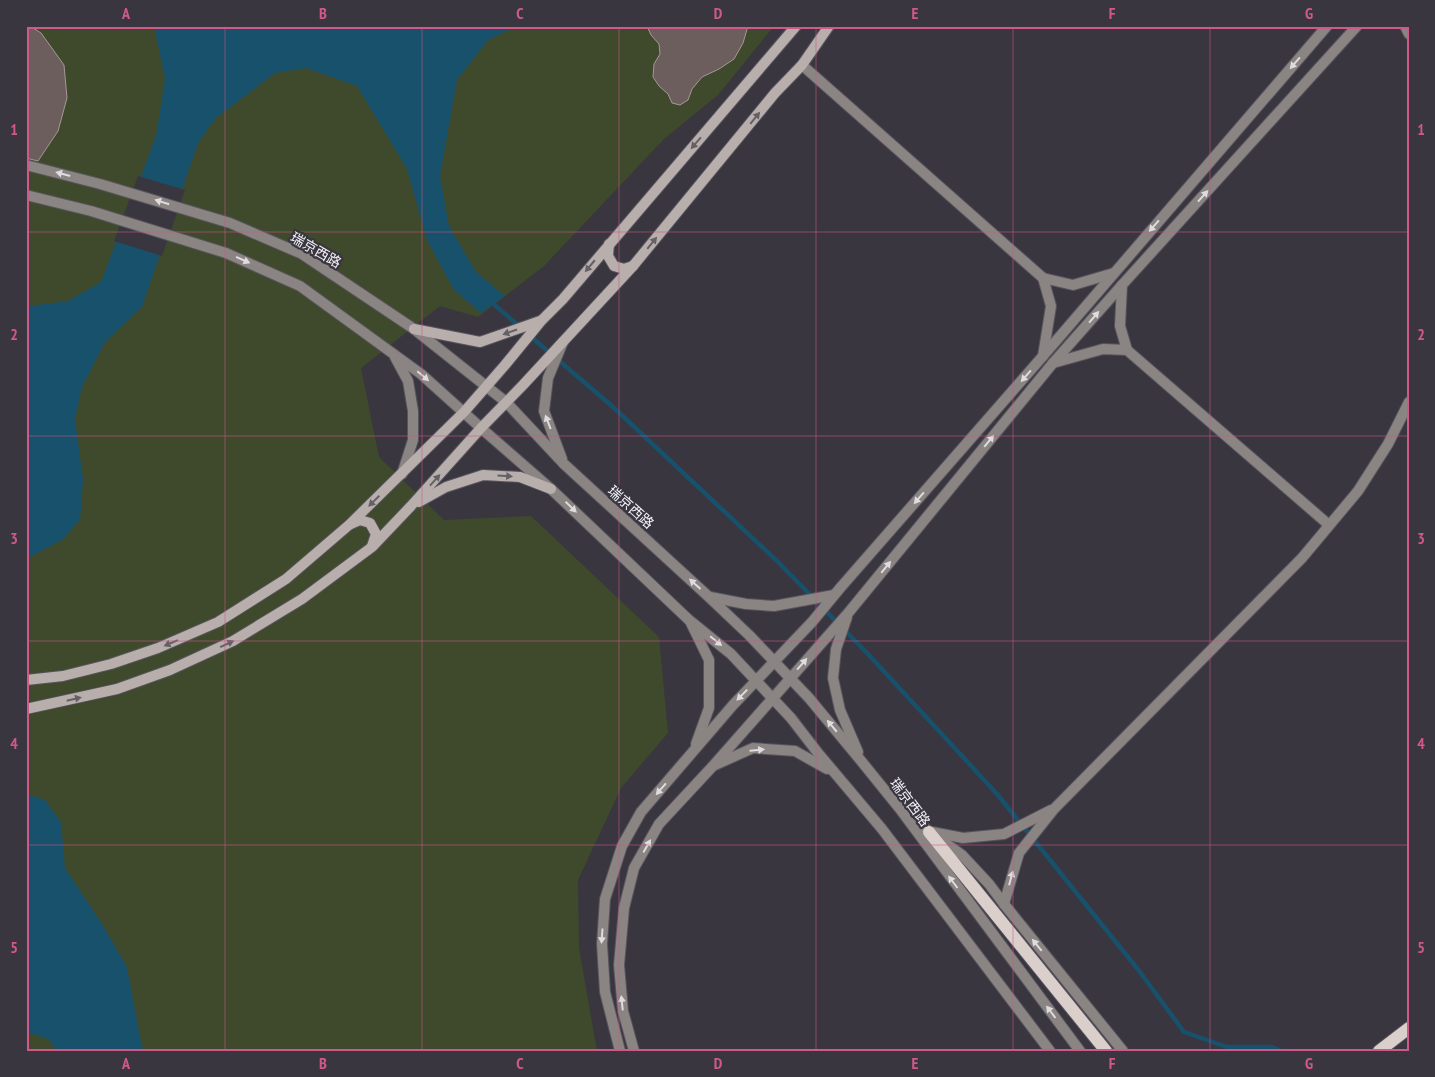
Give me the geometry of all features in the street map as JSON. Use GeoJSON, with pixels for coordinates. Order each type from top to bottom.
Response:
{"type":"FeatureCollection","features":[{"type":"Feature","properties":{"kind":"main road"},"geometry":{"type":"LineString","coordinates":[[26,680],[63,676],[111,664],[158,648],[218,622],[286,579],[349,525],[464,412],[796,26]]}},
{"type":"Feature","properties":{"kind":"main road"},"geometry":{"type":"LineString","coordinates":[[26,709],[117,689],[170,670],[233,641],[302,599],[372,547],[480,428],[523,385],[633,266],[775,93],[802,65],[829,26]]}},
{"type":"Feature","properties":{"kind":"main road"},"geometry":{"type":"LineString","coordinates":[[609,244],[608,256],[614,266],[624,269],[633,266]]}},
{"type":"Feature","properties":{"kind":"main road"},"geometry":{"type":"LineString","coordinates":[[414,329],[480,342],[541,321]]}},
{"type":"Feature","properties":{"kind":"main road"},"geometry":{"type":"LineString","coordinates":[[411,506],[446,487],[483,475],[520,477],[551,489]]}},
{"type":"Feature","properties":{"kind":"main road"},"geometry":{"type":"LineString","coordinates":[[349,525],[360,520],[370,523],[376,534],[372,547]]}},
{"type":"Feature","properties":{"kind":"main road"},"geometry":{"type":"LineString","coordinates":[[928,832],[1106,1051]]}},
{"type":"Feature","properties":{"kind":"main road"},"geometry":{"type":"LineString","coordinates":[[1379,1051],[1409,1028]]}},
{"type":"Feature","properties":{"kind":"street"},"geometry":{"type":"LineString","coordinates":[[620,1051],[605,992],[602,944],[605,900],[622,846],[641,812],[733,705],[812,622],[1327,26]]}},
{"type":"Feature","properties":{"kind":"street"},"geometry":{"type":"LineString","coordinates":[[634,1051],[623,1011],[619,965],[624,908],[634,868],[659,824],[712,767],[852,608],[1053,363],[1357,26]]}},
{"type":"Feature","properties":{"kind":"street"},"geometry":{"type":"LineString","coordinates":[[1405,26],[1409,34]]}},
{"type":"Feature","properties":{"kind":"street"},"geometry":{"type":"LineString","coordinates":[[802,65],[1043,278],[1073,285],[1114,273]]}},
{"type":"Feature","properties":{"kind":"street","name":"瑞京西路"},"geometry":{"type":"LineString","coordinates":[[26,165],[100,184],[230,223],[302,254],[414,329],[506,402],[564,464],[749,635],[809,698],[900,810],[1080,1051]]}},
{"type":"Feature","properties":{"kind":"street"},"geometry":{"type":"LineString","coordinates":[[26,195],[91,211],[226,252],[300,286],[421,374],[551,489],[689,620],[731,654],[791,718],[833,772],[882,829],[1050,1051]]}},
{"type":"Feature","properties":{"kind":"street"},"geometry":{"type":"LineString","coordinates":[[1043,278],[1051,306],[1043,356]]}},
{"type":"Feature","properties":{"kind":"street"},"geometry":{"type":"LineString","coordinates":[[1122,285],[1120,326],[1127,350],[1329,525]]}},
{"type":"Feature","properties":{"kind":"street"},"geometry":{"type":"LineString","coordinates":[[563,342],[548,378],[544,411],[564,464]]}},
{"type":"Feature","properties":{"kind":"street"},"geometry":{"type":"LineString","coordinates":[[1053,363],[1102,349],[1127,350]]}},
{"type":"Feature","properties":{"kind":"street"},"geometry":{"type":"LineString","coordinates":[[393,354],[408,381],[413,411],[414,440],[402,474]]}},
{"type":"Feature","properties":{"kind":"street"},"geometry":{"type":"LineString","coordinates":[[1004,904],[1019,852],[1053,809],[1302,558],[1358,491],[1388,444],[1409,402]]}},
{"type":"Feature","properties":{"kind":"street"},"geometry":{"type":"LineString","coordinates":[[709,597],[746,604],[774,606],[837,591]]}},
{"type":"Feature","properties":{"kind":"street"},"geometry":{"type":"LineString","coordinates":[[852,608],[836,649],[833,678],[840,710],[862,762]]}},
{"type":"Feature","properties":{"kind":"street"},"geometry":{"type":"LineString","coordinates":[[689,620],[709,660],[710,708],[693,752]]}},
{"type":"Feature","properties":{"kind":"street"},"geometry":{"type":"LineString","coordinates":[[712,767],[753,748],[795,751],[833,772]]}},
{"type":"Feature","properties":{"kind":"street"},"geometry":{"type":"LineString","coordinates":[[928,832],[963,838],[1004,834],[1053,809]]}},
{"type":"Feature","properties":{"kind":"street"},"geometry":{"type":"LineString","coordinates":[[900,810],[962,855],[990,884],[1004,904],[1123,1051]]}},
{"type":"Feature","properties":{"kind":"green space"},"geometry":{"type":"Polygon","coordinates":[[[26,26],[774,26],[718,95],[664,139],[544,266],[478,317],[440,306],[361,368],[379,457],[444,520],[531,516],[659,637],[668,733],[621,788],[578,880],[579,948],[597,1051],[26,1051],[26,26]]]}},
{"type":"Feature","properties":{"kind":"water"},"geometry":{"type":"Polygon","coordinates":[[[154,26],[517,26],[488,40],[457,80],[440,176],[449,226],[476,272],[505,296],[481,313],[454,290],[427,240],[407,169],[357,86],[306,68],[275,73],[216,118],[198,143],[142,307],[105,342],[82,387],[75,419],[83,479],[80,520],[62,540],[26,559],[26,305],[68,301],[101,282],[156,136],[165,79],[154,26]]]}},
{"type":"Feature","properties":{"kind":"water"},"geometry":{"type":"Polygon","coordinates":[[[26,794],[45,800],[61,822],[65,868],[102,924],[127,967],[142,1047],[145,1051],[57,1051],[48,1039],[26,1032],[26,794]]]}},
{"type":"Feature","properties":{"kind":"pier"},"geometry":{"type":"Polygon","coordinates":[[[138,176],[185,190],[162,256],[114,241],[138,176]]]}},
{"type":"Feature","properties":{"kind":"building"},"geometry":{"type":"Polygon","coordinates":[[[26,26],[30,26],[41,33],[64,65],[67,98],[58,131],[38,161],[26,158],[26,26]]]}},
{"type":"Feature","properties":{"kind":"building"},"geometry":{"type":"Polygon","coordinates":[[[647,26],[748,26],[743,43],[734,59],[702,77],[692,89],[688,100],[680,105],[672,103],[668,94],[653,77],[654,64],[660,54],[659,44],[651,35],[647,26]]]}},
{"type":"Feature","properties":{"kind":"waterway"},"geometry":{"type":"LineString","coordinates":[[489,300],[521,328]]}},
{"type":"Feature","properties":{"kind":"waterway"},"geometry":{"type":"LineString","coordinates":[[529,335],[551,354]]}},
{"type":"Feature","properties":{"kind":"waterway"},"geometry":{"type":"LineString","coordinates":[[557,359],[612,406],[777,561],[868,654],[997,794],[1140,972],[1184,1032],[1227,1047],[1272,1047],[1281,1051]]}}]}
